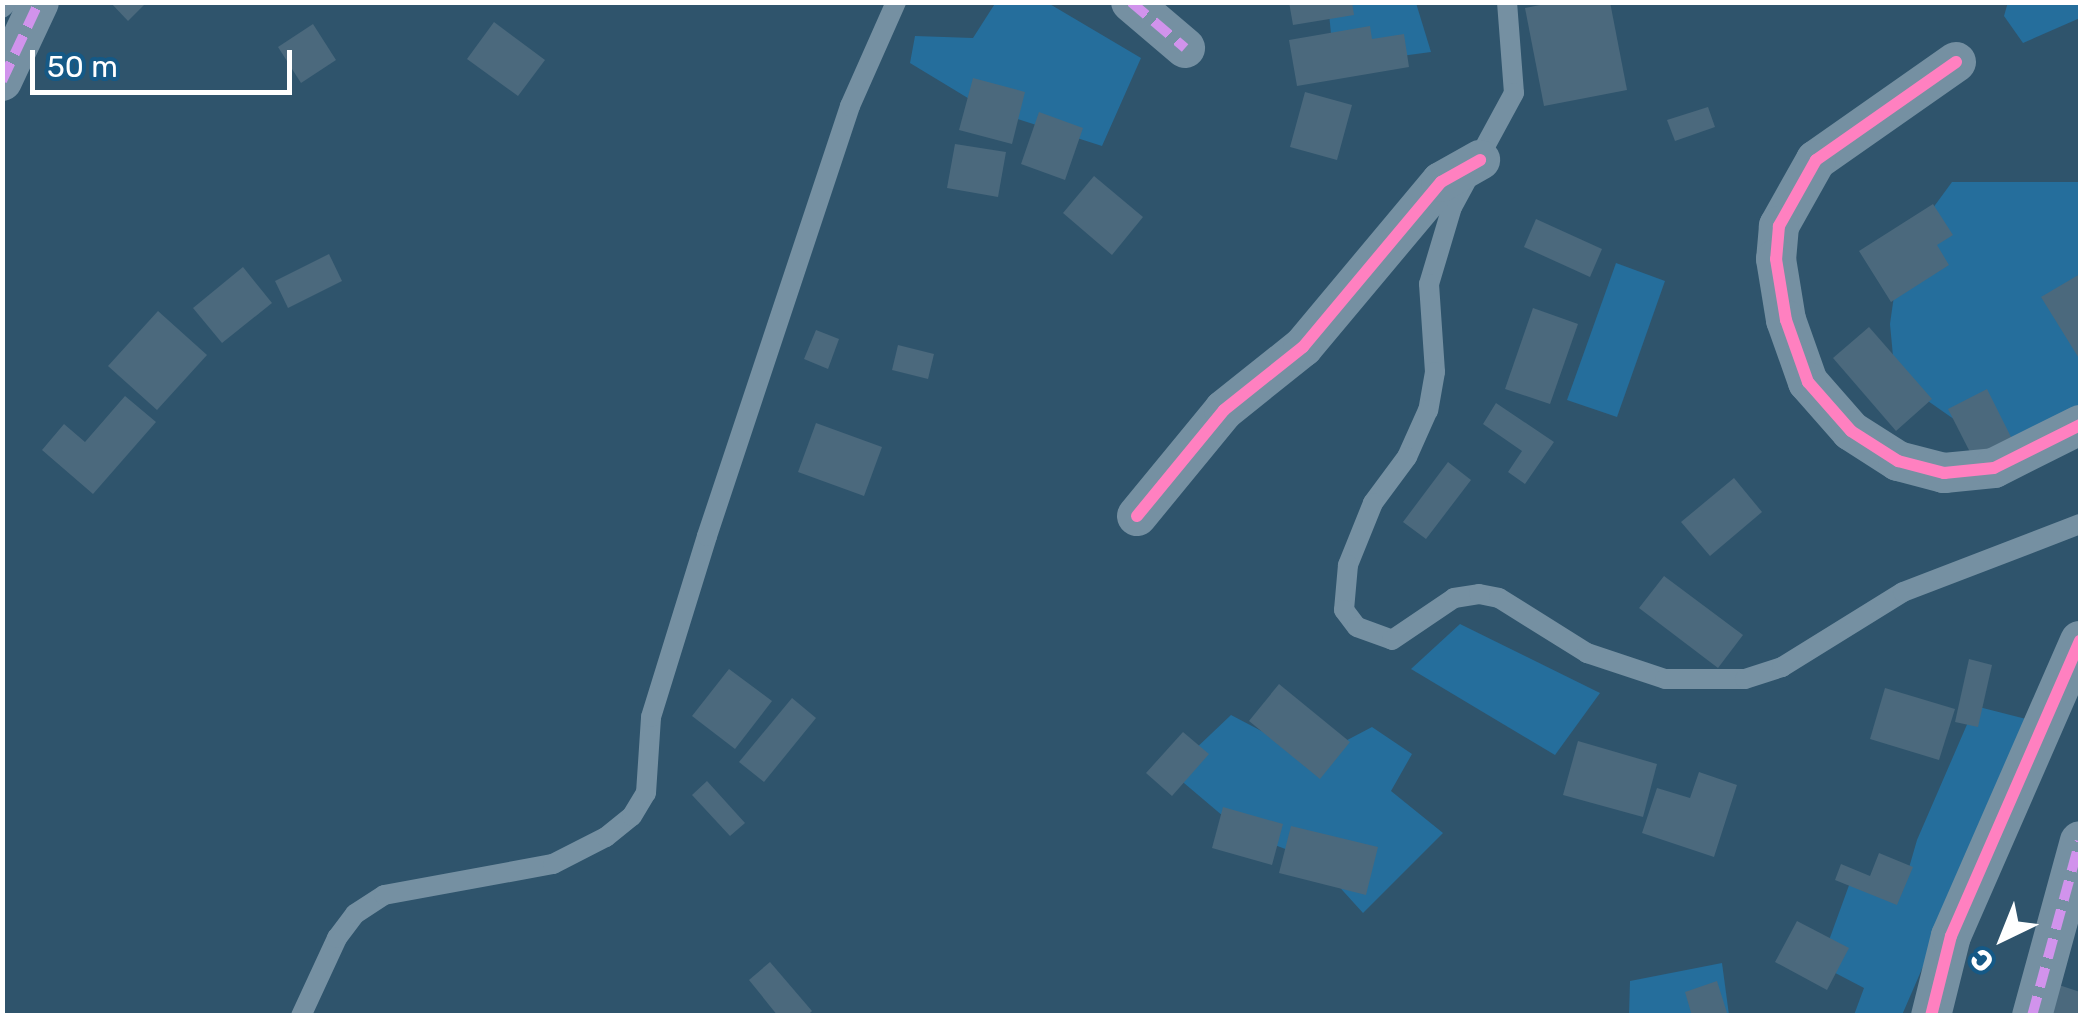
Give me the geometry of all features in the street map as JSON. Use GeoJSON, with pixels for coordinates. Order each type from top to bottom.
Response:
{"type":"FeatureCollection","features":[{"type":"Feature","properties":{"kind":"street"},"geometry":{"type":"LineString","coordinates":[[2,81],[39,2]]}},
{"type":"Feature","properties":{"kind":"street"},"geometry":{"type":"LineString","coordinates":[[1130,2],[1185,48]]}},
{"type":"Feature","properties":{"kind":"street"},"geometry":{"type":"LineString","coordinates":[[1956,62],[1816,160],[1779,226],[1776,259],[1786,320],[1808,382],[1851,431],[1898,461],[1944,473],[1994,468],[2080,425]]}},
{"type":"Feature","properties":{"kind":"street"},"geometry":{"type":"LineString","coordinates":[[1137,516],[1224,410],[1303,347],[1441,182],[1480,160]]}},
{"type":"Feature","properties":{"kind":"street"},"geometry":{"type":"LineString","coordinates":[[1931,1016],[1951,936],[2080,641]]}},
{"type":"Feature","properties":{"kind":"street"},"geometry":{"type":"LineString","coordinates":[[2032,1016],[2080,842]]}},
{"type":"Feature","properties":{"kind":"lane"},"geometry":{"type":"LineString","coordinates":[[2,8],[8,2]]}},
{"type":"Feature","properties":{"kind":"lane"},"geometry":{"type":"LineString","coordinates":[[301,1016],[337,938],[355,914],[384,894],[553,864],[606,836],[632,816],[646,793],[651,717],[712,518],[850,106],[896,2]]}},
{"type":"Feature","properties":{"kind":"lane"},"geometry":{"type":"LineString","coordinates":[[1508,2],[1514,93],[1452,207],[1429,284],[1434,372],[1428,410],[1407,457],[1374,503],[1348,565],[1344,610],[1357,627],[1392,640],[1454,598],[1479,594],[1499,598],[1587,653],[1665,679],[1745,679],[1782,667],[1903,592],[2080,524]]}},
{"type":"Feature","properties":{"kind":"shaded area"},"geometry":{"type":"Polygon","coordinates":[[[996,2],[1048,3],[1141,58],[1102,146],[986,109],[910,63],[915,36],[973,38],[996,2]]]}},
{"type":"Feature","properties":{"kind":"shaded area"},"geometry":{"type":"Polygon","coordinates":[[[2008,2],[2080,3],[2080,18],[2023,43],[2004,16],[2008,2]]]}},
{"type":"Feature","properties":{"kind":"shaded area"},"geometry":{"type":"Polygon","coordinates":[[[1328,3],[1416,3],[1431,52],[1334,65],[1328,3]]]}},
{"type":"Feature","properties":{"kind":"shaded area"},"geometry":{"type":"Polygon","coordinates":[[[1952,182],[2080,182],[2080,415],[2011,459],[1895,378],[1890,324],[1900,253],[1952,182]]]}},
{"type":"Feature","properties":{"kind":"shaded area"},"geometry":{"type":"Polygon","coordinates":[[[1616,263],[1665,281],[1617,417],[1567,400],[1616,263]]]}},
{"type":"Feature","properties":{"kind":"shaded area"},"geometry":{"type":"Polygon","coordinates":[[[1460,624],[1600,693],[1555,755],[1411,669],[1460,624]]]}},
{"type":"Feature","properties":{"kind":"shaded area"},"geometry":{"type":"Polygon","coordinates":[[[1975,706],[2030,720],[1902,1015],[1854,1015],[1864,988],[1820,965],[1852,877],[1902,892],[1917,840],[1975,706]]]}},
{"type":"Feature","properties":{"kind":"shaded area"},"geometry":{"type":"Polygon","coordinates":[[[1231,715],[1313,758],[1372,727],[1412,754],[1391,791],[1443,833],[1363,913],[1315,860],[1243,833],[1171,772],[1231,715]]]}},
{"type":"Feature","properties":{"kind":"shaded area"},"geometry":{"type":"Polygon","coordinates":[[[1722,963],[1729,1015],[1629,1016],[1630,981],[1722,963]]]}},
{"type":"Feature","properties":{"kind":"building"},"geometry":{"type":"Polygon","coordinates":[[[110,2],[147,2],[128,21],[110,2]]]}},
{"type":"Feature","properties":{"kind":"building"},"geometry":{"type":"Polygon","coordinates":[[[1289,2],[1352,2],[1354,15],[1293,25],[1289,2]]]}},
{"type":"Feature","properties":{"kind":"building"},"geometry":{"type":"Polygon","coordinates":[[[1555,2],[1610,2],[1627,90],[1544,106],[1525,8],[1555,2]]]}},
{"type":"Feature","properties":{"kind":"building"},"geometry":{"type":"Polygon","coordinates":[[[494,22],[545,60],[518,96],[467,59],[494,22]]]}},
{"type":"Feature","properties":{"kind":"building"},"geometry":{"type":"Polygon","coordinates":[[[313,24],[336,60],[301,83],[278,47],[313,24]]]}},
{"type":"Feature","properties":{"kind":"building"},"geometry":{"type":"Polygon","coordinates":[[[1370,26],[1372,39],[1404,34],[1409,67],[1297,86],[1289,40],[1370,26]]]}},
{"type":"Feature","properties":{"kind":"building"},"geometry":{"type":"Polygon","coordinates":[[[973,78],[1025,92],[1012,144],[959,130],[973,78]]]}},
{"type":"Feature","properties":{"kind":"building"},"geometry":{"type":"Polygon","coordinates":[[[1305,92],[1352,105],[1337,160],[1290,147],[1305,92]]]}},
{"type":"Feature","properties":{"kind":"building"},"geometry":{"type":"Polygon","coordinates":[[[1708,107],[1715,127],[1675,141],[1667,120],[1708,107]]]}},
{"type":"Feature","properties":{"kind":"building"},"geometry":{"type":"Polygon","coordinates":[[[1039,112],[1083,128],[1065,180],[1021,164],[1039,112]]]}},
{"type":"Feature","properties":{"kind":"building"},"geometry":{"type":"Polygon","coordinates":[[[955,144],[1006,152],[998,197],[947,188],[955,144]]]}},
{"type":"Feature","properties":{"kind":"building"},"geometry":{"type":"Polygon","coordinates":[[[1094,176],[1143,217],[1112,255],[1063,213],[1094,176]]]}},
{"type":"Feature","properties":{"kind":"building"},"geometry":{"type":"Polygon","coordinates":[[[1933,204],[1953,235],[1937,245],[1949,265],[1891,302],[1859,251],[1933,204]]]}},
{"type":"Feature","properties":{"kind":"building"},"geometry":{"type":"Polygon","coordinates":[[[1536,219],[1602,249],[1590,277],[1524,247],[1536,219]]]}},
{"type":"Feature","properties":{"kind":"building"},"geometry":{"type":"Polygon","coordinates":[[[329,254],[342,281],[288,308],[275,281],[329,254]]]}},
{"type":"Feature","properties":{"kind":"building"},"geometry":{"type":"Polygon","coordinates":[[[243,267],[272,303],[222,343],[193,308],[243,267]]]}},
{"type":"Feature","properties":{"kind":"building"},"geometry":{"type":"Polygon","coordinates":[[[2080,274],[2080,360],[2041,297],[2080,274]]]}},
{"type":"Feature","properties":{"kind":"building"},"geometry":{"type":"Polygon","coordinates":[[[1533,308],[1578,324],[1550,404],[1505,389],[1533,308]]]}},
{"type":"Feature","properties":{"kind":"building"},"geometry":{"type":"Polygon","coordinates":[[[158,311],[207,355],[157,410],[108,366],[158,311]]]}},
{"type":"Feature","properties":{"kind":"building"},"geometry":{"type":"Polygon","coordinates":[[[1869,327],[1932,399],[1896,431],[1833,358],[1869,327]]]}},
{"type":"Feature","properties":{"kind":"building"},"geometry":{"type":"Polygon","coordinates":[[[816,330],[839,339],[828,369],[804,359],[816,330]]]}},
{"type":"Feature","properties":{"kind":"building"},"geometry":{"type":"Polygon","coordinates":[[[898,345],[934,354],[928,379],[892,370],[898,345]]]}},
{"type":"Feature","properties":{"kind":"building"},"geometry":{"type":"Polygon","coordinates":[[[1987,389],[2012,439],[1973,458],[1948,409],[1987,389]]]}},
{"type":"Feature","properties":{"kind":"building"},"geometry":{"type":"Polygon","coordinates":[[[125,396],[156,422],[93,494],[42,450],[64,424],[85,442],[125,396]]]}},
{"type":"Feature","properties":{"kind":"building"},"geometry":{"type":"Polygon","coordinates":[[[1496,403],[1554,442],[1525,484],[1508,472],[1522,451],[1483,424],[1496,403]]]}},
{"type":"Feature","properties":{"kind":"building"},"geometry":{"type":"Polygon","coordinates":[[[816,423],[882,447],[864,496],[798,472],[816,423]]]}},
{"type":"Feature","properties":{"kind":"building"},"geometry":{"type":"Polygon","coordinates":[[[1448,462],[1471,480],[1426,539],[1403,522],[1448,462]]]}},
{"type":"Feature","properties":{"kind":"building"},"geometry":{"type":"Polygon","coordinates":[[[1734,478],[1762,512],[1710,556],[1681,522],[1734,478]]]}},
{"type":"Feature","properties":{"kind":"building"},"geometry":{"type":"Polygon","coordinates":[[[1664,576],[1743,635],[1718,668],[1639,608],[1664,576]]]}},
{"type":"Feature","properties":{"kind":"building"},"geometry":{"type":"Polygon","coordinates":[[[1969,659],[1992,665],[1978,727],[1955,722],[1969,659]]]}},
{"type":"Feature","properties":{"kind":"building"},"geometry":{"type":"Polygon","coordinates":[[[729,669],[772,701],[735,749],[692,716],[729,669]]]}},
{"type":"Feature","properties":{"kind":"building"},"geometry":{"type":"Polygon","coordinates":[[[1279,684],[1350,742],[1320,779],[1249,721],[1279,684]]]}},
{"type":"Feature","properties":{"kind":"building"},"geometry":{"type":"Polygon","coordinates":[[[1885,688],[1955,709],[1939,760],[1870,739],[1885,688]]]}},
{"type":"Feature","properties":{"kind":"building"},"geometry":{"type":"Polygon","coordinates":[[[792,698],[816,718],[764,782],[739,762],[792,698]]]}},
{"type":"Feature","properties":{"kind":"building"},"geometry":{"type":"Polygon","coordinates":[[[1183,732],[1209,754],[1172,796],[1146,773],[1183,732]]]}},
{"type":"Feature","properties":{"kind":"building"},"geometry":{"type":"Polygon","coordinates":[[[1578,741],[1657,764],[1643,817],[1563,795],[1578,741]]]}},
{"type":"Feature","properties":{"kind":"building"},"geometry":{"type":"Polygon","coordinates":[[[1699,772],[1737,785],[1714,857],[1642,833],[1657,788],[1690,798],[1699,772]]]}},
{"type":"Feature","properties":{"kind":"building"},"geometry":{"type":"Polygon","coordinates":[[[707,781],[745,823],[730,836],[692,795],[707,781]]]}},
{"type":"Feature","properties":{"kind":"building"},"geometry":{"type":"Polygon","coordinates":[[[1223,807],[1283,824],[1272,865],[1212,848],[1223,807]]]}},
{"type":"Feature","properties":{"kind":"building"},"geometry":{"type":"Polygon","coordinates":[[[1291,826],[1378,847],[1366,895],[1279,873],[1291,826]]]}},
{"type":"Feature","properties":{"kind":"building"},"geometry":{"type":"Polygon","coordinates":[[[1879,853],[1913,867],[1897,905],[1835,880],[1841,864],[1870,876],[1879,853]]]}},
{"type":"Feature","properties":{"kind":"building"},"geometry":{"type":"Polygon","coordinates":[[[1797,921],[1849,948],[1827,990],[1775,962],[1797,921]]]}},
{"type":"Feature","properties":{"kind":"building"},"geometry":{"type":"Polygon","coordinates":[[[770,962],[812,1011],[807,1016],[778,1016],[749,980],[770,962]]]}},
{"type":"Feature","properties":{"kind":"building"},"geometry":{"type":"Polygon","coordinates":[[[1717,981],[1728,1016],[1692,1016],[1685,992],[1717,981]]]}},
{"type":"Feature","properties":{"kind":"building"},"geometry":{"type":"Polygon","coordinates":[[[2056,984],[2080,992],[2080,1016],[2046,1016],[2056,984]]]}},
{"type":"Feature","properties":{"kind":"marked path"},"geometry":{"type":"LineString","coordinates":[[2,81],[39,2]]}},
{"type":"Feature","properties":{"kind":"marked path"},"geometry":{"type":"LineString","coordinates":[[1131,2],[1185,48]]}},
{"type":"Feature","properties":{"kind":"marked path"},"geometry":{"type":"LineString","coordinates":[[2032,1016],[2080,841]]}},
{"type":"Feature","properties":{"kind":"cycle path"},"geometry":{"type":"LineString","coordinates":[[1956,62],[1816,160],[1779,226],[1776,259],[1786,320],[1808,382],[1851,431],[1898,461],[1944,473],[1994,468],[2080,425]]}},
{"type":"Feature","properties":{"kind":"cycle path"},"geometry":{"type":"LineString","coordinates":[[1137,516],[1224,410],[1303,347],[1441,182],[1480,160]]}},
{"type":"Feature","properties":{"kind":"cycle path"},"geometry":{"type":"LineString","coordinates":[[1931,1016],[1951,936],[2080,641]]}}]}
